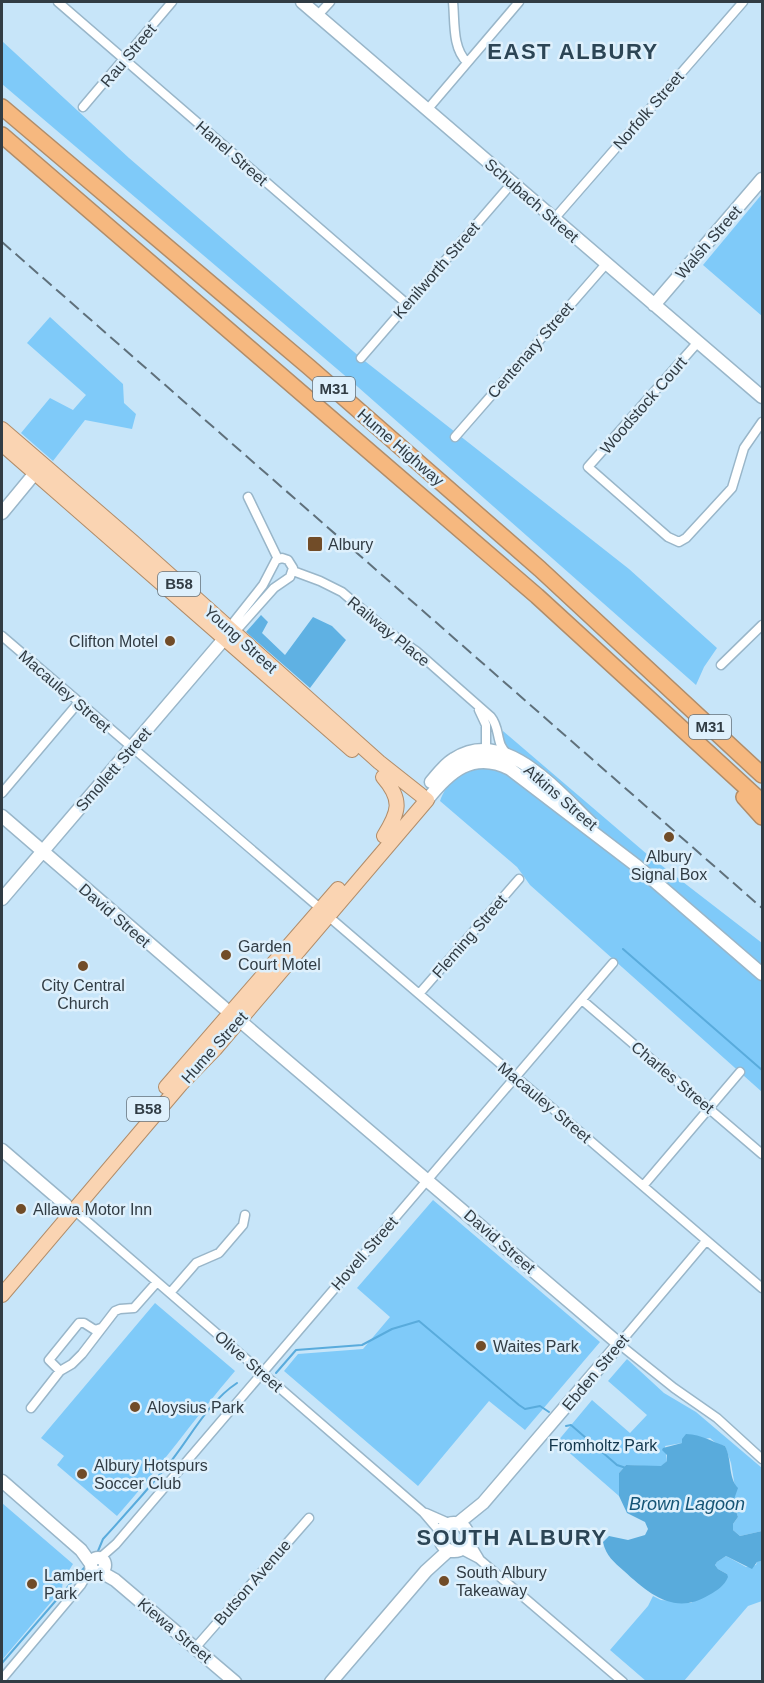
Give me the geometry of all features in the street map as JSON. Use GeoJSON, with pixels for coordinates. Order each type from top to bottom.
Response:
{"type":"FeatureCollection","features":[{"type":"Feature","properties":{"kind":"highway","name":"Hume Highway"},"geometry":{"type":"LineString","coordinates":[[2,107],[431,473],[540,569],[762,775]]}},
{"type":"Feature","properties":{"kind":"highway","name":"Hume Highway"},"geometry":{"type":"LineString","coordinates":[[2,135],[502,565],[762,802]]}},
{"type":"Feature","properties":{"kind":"highway"},"geometry":{"type":"LineString","coordinates":[[573,629],[723,774],[762,817]]}},
{"type":"Feature","properties":{"kind":"highway"},"geometry":{"type":"LineString","coordinates":[[658,680],[686,699],[762,766]]}},
{"type":"Feature","properties":{"kind":"main road","name":"Young Street"},"geometry":{"type":"LineString","coordinates":[[2,429],[35,468]]}},
{"type":"Feature","properties":{"kind":"main road","name":"Young Street"},"geometry":{"type":"LineString","coordinates":[[2,444],[35,468],[131,555],[229,633],[421,800]]}},
{"type":"Feature","properties":{"kind":"main road","name":"Young Street"},"geometry":{"type":"LineString","coordinates":[[229,633],[383,777],[421,800]]}},
{"type":"Feature","properties":{"kind":"main road","name":"B58"},"geometry":{"type":"LineString","coordinates":[[383,777],[394,792],[397,809],[384,836]]}},
{"type":"Feature","properties":{"kind":"main road","name":"Hume Street"},"geometry":{"type":"LineString","coordinates":[[324,913],[384,836],[421,800]]}},
{"type":"Feature","properties":{"kind":"main road","name":"Hume Street"},"geometry":{"type":"LineString","coordinates":[[2,1281],[70,1208],[421,800]]}},
{"type":"Feature","properties":{"kind":"main road","name":"Hume Street"},"geometry":{"type":"LineString","coordinates":[[2,1295],[70,1208]]}},
{"type":"Feature","properties":{"kind":"street","name":"Hanel Street"},"geometry":{"type":"LineString","coordinates":[[58,2],[407,304]]}},
{"type":"Feature","properties":{"kind":"street","name":"Rau Street"},"geometry":{"type":"LineString","coordinates":[[82,107],[172,2]]}},
{"type":"Feature","properties":{"kind":"street","name":"Schubach Street"},"geometry":{"type":"LineString","coordinates":[[302,2],[762,397]]}},
{"type":"Feature","properties":{"kind":"street"},"geometry":{"type":"LineString","coordinates":[[318,15],[330,2]]}},
{"type":"Feature","properties":{"kind":"street"},"geometry":{"type":"LineString","coordinates":[[453,2],[457,44],[460,54],[467,62]]}},
{"type":"Feature","properties":{"kind":"street"},"geometry":{"type":"LineString","coordinates":[[427,110],[519,2]]}},
{"type":"Feature","properties":{"kind":"street","name":"Norfolk Street"},"geometry":{"type":"LineString","coordinates":[[554,219],[742,2]]}},
{"type":"Feature","properties":{"kind":"street","name":"Walsh Street"},"geometry":{"type":"LineString","coordinates":[[654,305],[762,179]]}},
{"type":"Feature","properties":{"kind":"street","name":"Kenilworth Street"},"geometry":{"type":"LineString","coordinates":[[360,358],[512,183]]}},
{"type":"Feature","properties":{"kind":"street","name":"Centenary Street"},"geometry":{"type":"LineString","coordinates":[[455,437],[606,264]]}},
{"type":"Feature","properties":{"kind":"street","name":"Woodstock Court"},"geometry":{"type":"LineString","coordinates":[[698,342],[587,467],[678,544],[732,488],[744,448],[762,422]]}},
{"type":"Feature","properties":{"kind":"street"},"geometry":{"type":"LineString","coordinates":[[2,504],[35,468]]}},
{"type":"Feature","properties":{"kind":"street"},"geometry":{"type":"LineString","coordinates":[[2,513],[35,468]]}},
{"type":"Feature","properties":{"kind":"street"},"geometry":{"type":"LineString","coordinates":[[248,497],[279,559]]}},
{"type":"Feature","properties":{"kind":"street"},"geometry":{"type":"LineString","coordinates":[[279,559],[288,560],[293,571],[290,577],[284,579],[229,633],[263,585],[274,562],[279,559]]}},
{"type":"Feature","properties":{"kind":"street"},"geometry":{"type":"LineString","coordinates":[[272,569],[274,576],[284,579]]}},
{"type":"Feature","properties":{"kind":"street","name":"Railway Place"},"geometry":{"type":"LineString","coordinates":[[293,571],[342,592],[390,633],[416,651],[495,722],[501,748],[517,759]]}},
{"type":"Feature","properties":{"kind":"street"},"geometry":{"type":"LineString","coordinates":[[721,665],[762,625]]}},
{"type":"Feature","properties":{"kind":"street","name":"Smollett Street"},"geometry":{"type":"LineString","coordinates":[[2,899],[229,633]]}},
{"type":"Feature","properties":{"kind":"street","name":"Macauley Street"},"geometry":{"type":"LineString","coordinates":[[2,636],[762,1288]]}},
{"type":"Feature","properties":{"kind":"street"},"geometry":{"type":"LineString","coordinates":[[2,793],[79,702]]}},
{"type":"Feature","properties":{"kind":"street","name":"Railway Place"},"geometry":{"type":"LineString","coordinates":[[476,705],[485,722],[486,750]]}},
{"type":"Feature","properties":{"kind":"street"},"geometry":{"type":"LineString","coordinates":[[486,750],[491,755],[506,760],[520,769],[554,802]]}},
{"type":"Feature","properties":{"kind":"street","name":"Atkins Street"},"geometry":{"type":"LineString","coordinates":[[421,800],[452,760],[465,753],[498,751],[517,759],[551,785],[637,866],[762,974]]}},
{"type":"Feature","properties":{"kind":"street","name":"Atkins Street"},"geometry":{"type":"LineString","coordinates":[[421,800],[456,769],[470,764],[488,762],[510,769],[637,866]]}},
{"type":"Feature","properties":{"kind":"street","name":"David Street"},"geometry":{"type":"LineString","coordinates":[[2,816],[619,1344],[674,1388],[717,1418],[762,1459]]}},
{"type":"Feature","properties":{"kind":"street","name":"Fleming Street"},"geometry":{"type":"LineString","coordinates":[[419,994],[519,879]]}},
{"type":"Feature","properties":{"kind":"street","name":"Hovell Street"},"geometry":{"type":"LineString","coordinates":[[2,1679],[613,963]]}},
{"type":"Feature","properties":{"kind":"street","name":"Charles Street"},"geometry":{"type":"LineString","coordinates":[[582,1000],[762,1154]]}},
{"type":"Feature","properties":{"kind":"street"},"geometry":{"type":"LineString","coordinates":[[644,1186],[740,1072]]}},
{"type":"Feature","properties":{"kind":"street","name":"Olive Street"},"geometry":{"type":"LineString","coordinates":[[2,1150],[423,1512],[448,1544],[479,1559],[623,1682]]}},
{"type":"Feature","properties":{"kind":"street"},"geometry":{"type":"LineString","coordinates":[[170,1293],[196,1263],[219,1253],[243,1225],[245,1215]]}},
{"type":"Feature","properties":{"kind":"street","name":"Ebden Street"},"geometry":{"type":"LineString","coordinates":[[448,1544],[444,1527],[460,1529],[706,1241]]}},
{"type":"Feature","properties":{"kind":"street"},"geometry":{"type":"LineString","coordinates":[[31,1408],[60,1371],[72,1364],[117,1310],[134,1308],[157,1282]]}},
{"type":"Feature","properties":{"kind":"street"},"geometry":{"type":"LineString","coordinates":[[60,1371],[49,1360],[77,1325],[83,1322],[93,1329],[101,1328]]}},
{"type":"Feature","properties":{"kind":"street","name":"Kiewa Street"},"geometry":{"type":"LineString","coordinates":[[2,1481],[235,1682]]}},
{"type":"Feature","properties":{"kind":"street","name":"Olive Street"},"geometry":{"type":"LineString","coordinates":[[423,1512],[460,1529],[479,1559]]}},
{"type":"Feature","properties":{"kind":"street","name":"Butson Avenue"},"geometry":{"type":"LineString","coordinates":[[196,1647],[309,1518]]}},
{"type":"Feature","properties":{"kind":"street"},"geometry":{"type":"LineString","coordinates":[[331,1682],[448,1544],[465,1545],[460,1529]]}},
{"type":"Feature","properties":{"kind":"green space"},"geometry":{"type":"Polygon","coordinates":[[[2,41],[129,158],[361,358],[629,569],[717,648],[704,667],[696,685],[350,380],[2,84],[2,41]]]}},
{"type":"Feature","properties":{"kind":"green space"},"geometry":{"type":"Polygon","coordinates":[[[762,194],[762,316],[703,265],[762,194]]]}},
{"type":"Feature","properties":{"kind":"green space"},"geometry":{"type":"Polygon","coordinates":[[[50,317],[123,384],[124,403],[136,414],[132,429],[85,420],[53,461],[21,433],[50,398],[73,410],[86,395],[27,343],[50,317]]]}},
{"type":"Feature","properties":{"kind":"green space"},"geometry":{"type":"Polygon","coordinates":[[[503,731],[648,855],[762,943],[762,1092],[530,885],[517,867],[440,801],[446,788],[462,773],[483,766],[502,770],[503,731]]]}},
{"type":"Feature","properties":{"kind":"green space","name":"Waites Park"},"geometry":{"type":"Polygon","coordinates":[[[433,1200],[600,1342],[525,1430],[489,1401],[418,1486],[284,1371],[298,1354],[363,1349],[390,1317],[357,1288],[433,1200]]]}},
{"type":"Feature","properties":{"kind":"green space","name":"Aloysius Park"},"geometry":{"type":"Polygon","coordinates":[[[155,1303],[235,1371],[117,1516],[57,1465],[64,1456],[41,1438],[155,1303]]]}},
{"type":"Feature","properties":{"kind":"green space","name":"Fromholtz Park"},"geometry":{"type":"Polygon","coordinates":[[[627,1359],[664,1393],[696,1412],[762,1468],[762,1531],[740,1536],[733,1530],[733,1524],[738,1517],[733,1502],[735,1487],[731,1463],[725,1446],[717,1444],[710,1438],[665,1446],[667,1461],[661,1467],[626,1465],[619,1473],[619,1496],[557,1442],[592,1400],[630,1433],[647,1415],[608,1381],[627,1359]]]}},
{"type":"Feature","properties":{"kind":"green space","name":"Lambert Park"},"geometry":{"type":"Polygon","coordinates":[[[2,1503],[73,1564],[63,1580],[62,1589],[2,1660],[2,1503]]]}},
{"type":"Feature","properties":{"kind":"green space"},"geometry":{"type":"Polygon","coordinates":[[[726,1556],[746,1567],[762,1561],[762,1601],[748,1606],[684,1681],[646,1681],[610,1650],[648,1606],[653,1596],[661,1600],[691,1603],[727,1574],[715,1565],[726,1556]]]}},
{"type":"Feature","properties":{"kind":"shaded area"},"geometry":{"type":"Polygon","coordinates":[[[261,615],[268,622],[262,633],[285,655],[313,617],[332,626],[346,640],[310,688],[246,632],[261,615]]]}},
{"type":"Feature","properties":{"kind":"water","name":"Brown Lagoon"},"geometry":{"type":"Polygon","coordinates":[[[686,1434],[702,1437],[725,1446],[733,1479],[738,1488],[733,1502],[738,1517],[733,1524],[733,1530],[740,1536],[762,1531],[762,1561],[757,1562],[752,1569],[726,1556],[715,1565],[727,1574],[728,1577],[723,1585],[697,1601],[674,1603],[653,1594],[620,1568],[606,1551],[603,1542],[609,1536],[628,1540],[645,1535],[648,1529],[645,1522],[627,1513],[619,1496],[619,1473],[626,1465],[661,1466],[667,1461],[663,1448],[682,1443],[686,1434]]]}},
{"type":"Feature","properties":{"kind":"waterway"},"geometry":{"type":"LineString","coordinates":[[623,949],[762,1070]]}},
{"type":"Feature","properties":{"kind":"waterway"},"geometry":{"type":"LineString","coordinates":[[276,1373],[296,1350],[362,1345],[392,1329],[419,1321],[519,1405],[525,1409],[540,1406],[549,1412]]}},
{"type":"Feature","properties":{"kind":"waterway"},"geometry":{"type":"LineString","coordinates":[[98,1551],[103,1539],[168,1465],[208,1410],[237,1383]]}},
{"type":"Feature","properties":{"kind":"waterway"},"geometry":{"type":"LineString","coordinates":[[566,1426],[571,1425],[617,1465],[626,1468]]}},
{"type":"Feature","properties":{"kind":"waterway"},"geometry":{"type":"LineString","coordinates":[[2,1663],[84,1568]]}},
{"type":"Feature","properties":{"kind":"railway"},"geometry":{"type":"LineString","coordinates":[[2,242],[762,908]]}},
{"type":"Feature","properties":{"kind":"place","name":"Albury"},"geometry":{"type":"Point","coordinates":[315,544]}},
{"type":"Feature","properties":{"kind":"place","name":"Clifton Motel"},"geometry":{"type":"Point","coordinates":[170,641]}},
{"type":"Feature","properties":{"kind":"place","name":"Albury Signal Box"},"geometry":{"type":"Point","coordinates":[669,837]}},
{"type":"Feature","properties":{"kind":"place","name":"Garden Court Motel"},"geometry":{"type":"Point","coordinates":[226,955]}},
{"type":"Feature","properties":{"kind":"place","name":"City Central Church"},"geometry":{"type":"Point","coordinates":[83,966]}},
{"type":"Feature","properties":{"kind":"place","name":"Allawa Motor Inn"},"geometry":{"type":"Point","coordinates":[21,1209]}},
{"type":"Feature","properties":{"kind":"place","name":"Waites Park"},"geometry":{"type":"Point","coordinates":[481,1346]}},
{"type":"Feature","properties":{"kind":"place","name":"Aloysius Park"},"geometry":{"type":"Point","coordinates":[135,1407]}},
{"type":"Feature","properties":{"kind":"place","name":"Albury Hotspurs Soccer Club"},"geometry":{"type":"Point","coordinates":[82,1474]}},
{"type":"Feature","properties":{"kind":"place","name":"South Albury Takeaway"},"geometry":{"type":"Point","coordinates":[444,1581]}},
{"type":"Feature","properties":{"kind":"place","name":"Lambert Park"},"geometry":{"type":"Point","coordinates":[32,1584]}},
{"type":"Feature","properties":{"kind":"district","name":"EAST ALBURY"},"geometry":{"type":"Point","coordinates":[573,51]}},
{"type":"Feature","properties":{"kind":"district","name":"SOUTH ALBURY"},"geometry":{"type":"Point","coordinates":[512,1537]}}]}
